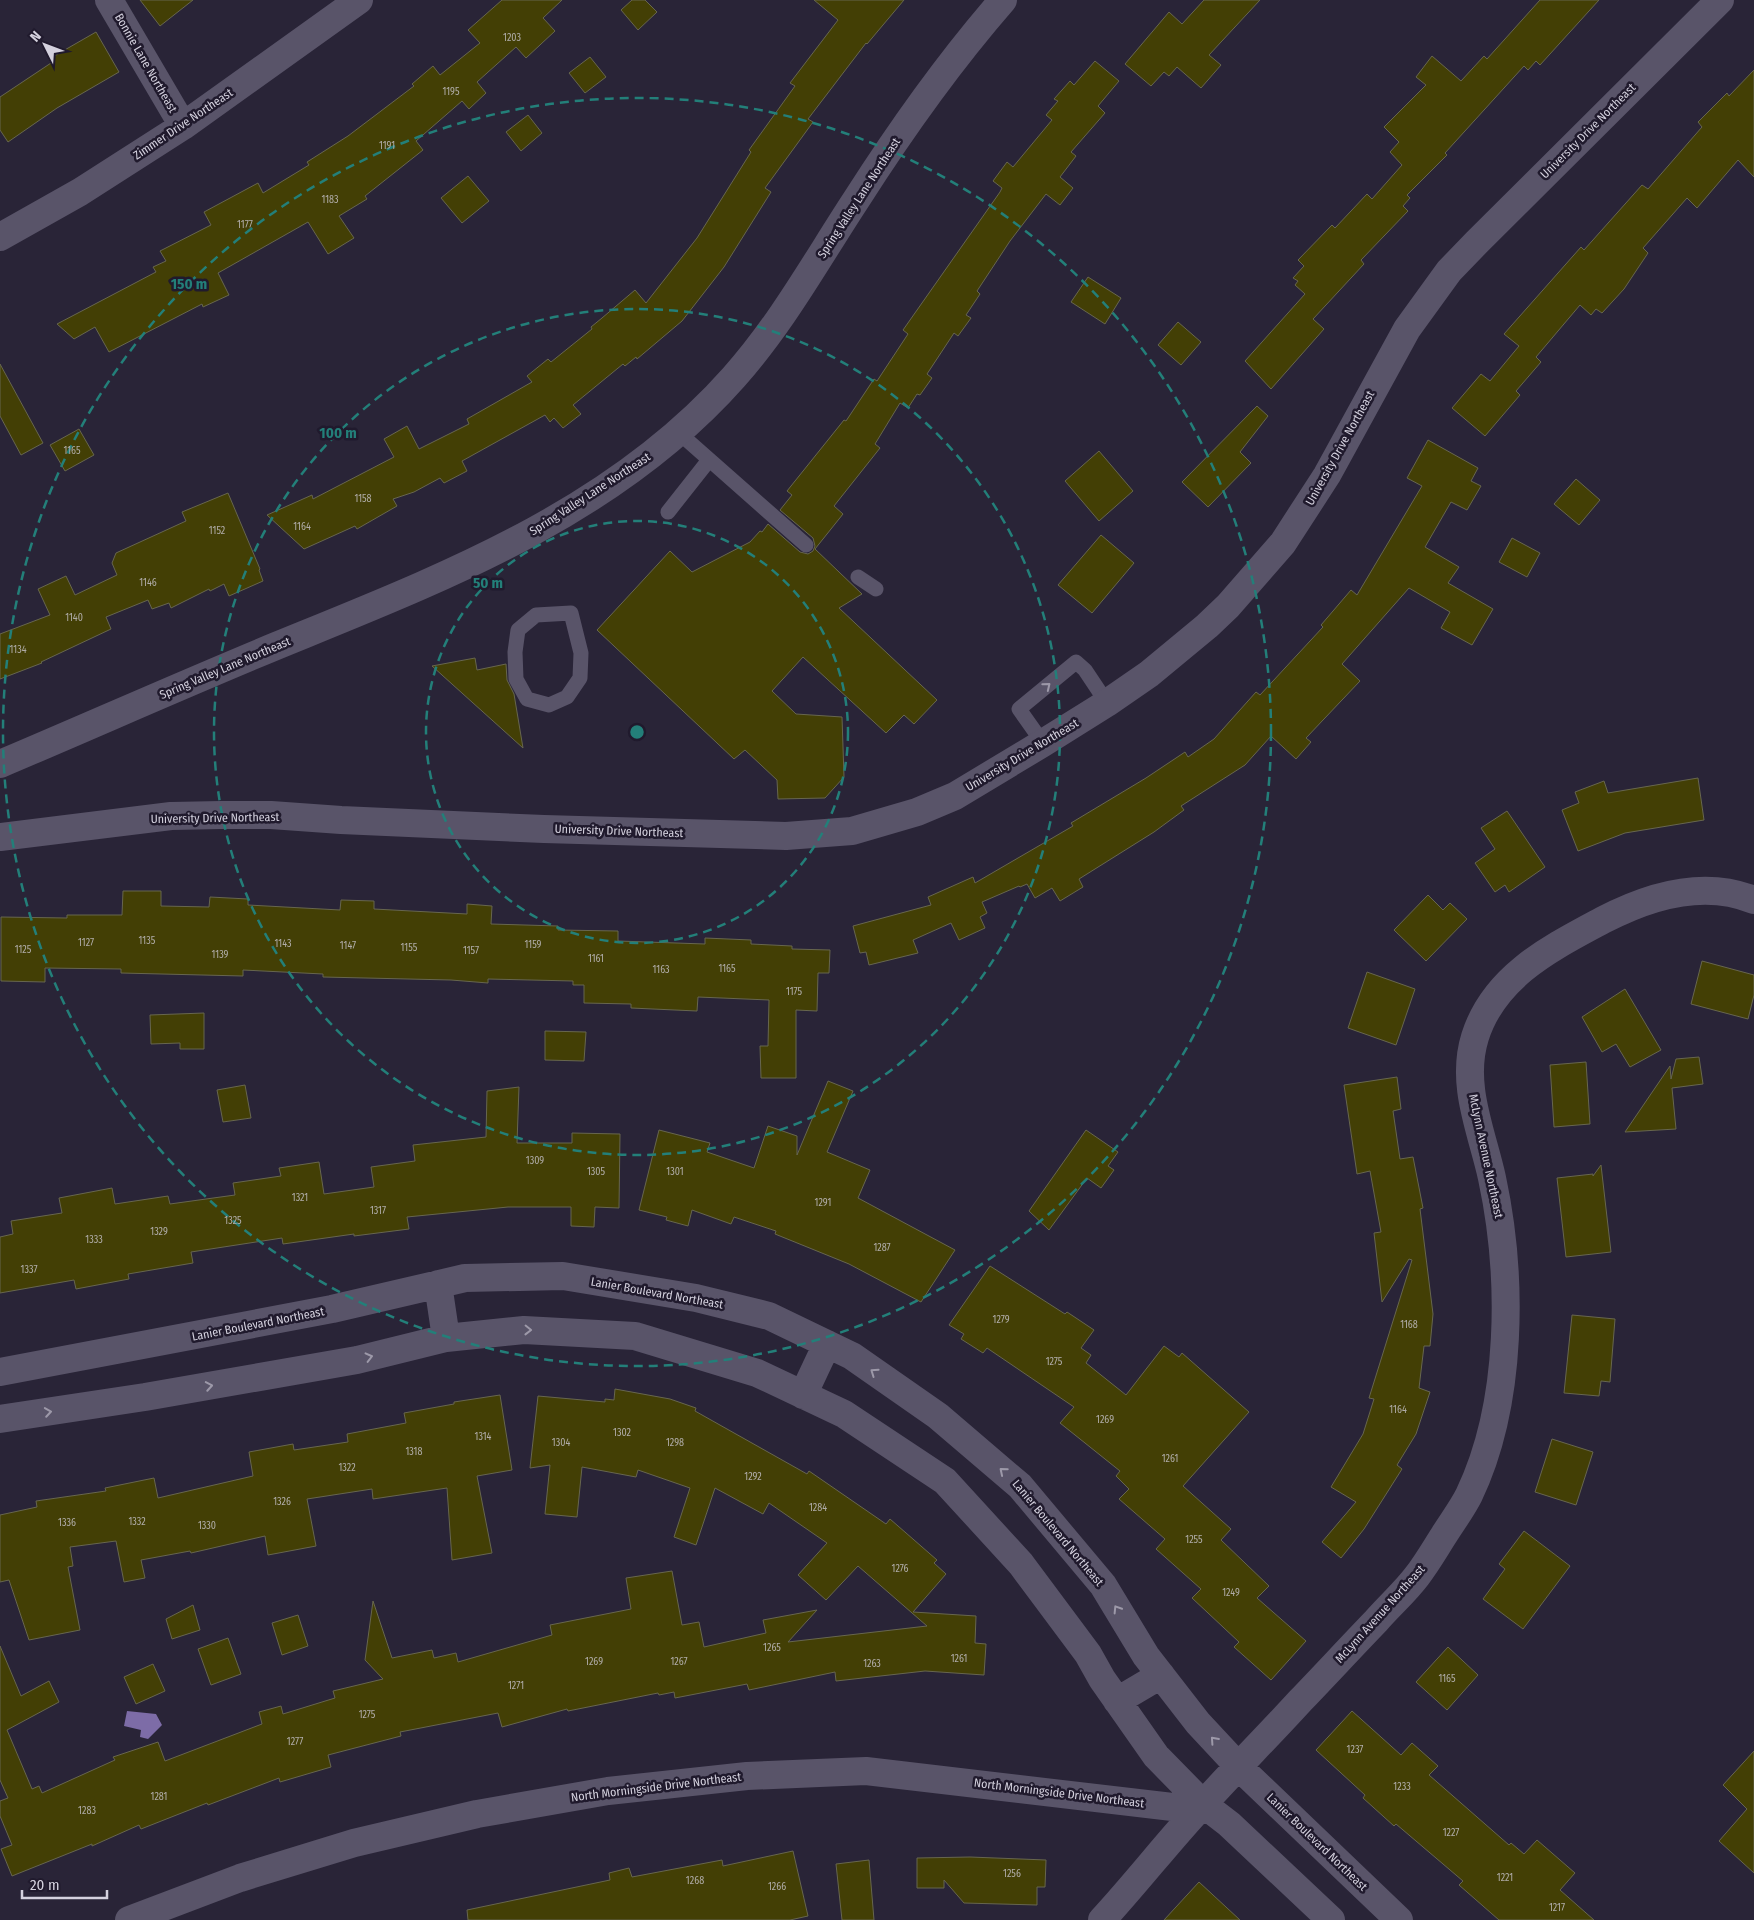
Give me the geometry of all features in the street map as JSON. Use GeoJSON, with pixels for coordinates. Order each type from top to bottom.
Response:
{"type":"FeatureCollection","features":[{"type":"Feature","properties":{"kind":"street","name":"Bonnie Lane Northeast"},"geometry":{"type":"LineString","coordinates":[[109,0],[182,126]]}},
{"type":"Feature","properties":{"kind":"street","name":"Zimmer Drive Northeast"},"geometry":{"type":"LineString","coordinates":[[0,237],[80,192],[182,126],[359,0]]}},
{"type":"Feature","properties":{"kind":"street","name":"Spring Valley Lane Northeast"},"geometry":{"type":"LineString","coordinates":[[0,764],[271,648],[420,587],[479,560],[552,521],[605,487],[651,454],[678,432],[733,378],[780,319],[876,169],[932,90],[1003,0]]}},
{"type":"Feature","properties":{"kind":"street","name":"University Drive Northeast"},"geometry":{"type":"LineString","coordinates":[[0,838],[171,816],[221,815],[271,815],[544,829],[786,836],[852,830],[917,812],[955,796],[1044,743],[1149,674],[1207,626],[1257,575],[1283,543],[1327,475],[1407,329],[1450,271],[1720,0]]}},
{"type":"Feature","properties":{"kind":"street","name":"McLynn Avenue Northeast"},"geometry":{"type":"LineString","coordinates":[[1102,1920],[1201,1807],[1418,1575],[1468,1496],[1480,1468],[1497,1407],[1502,1374],[1505,1331],[1500,1222],[1491,1176],[1475,1120],[1471,1078],[1471,1058],[1475,1036],[1484,1015],[1509,980],[1522,968],[1628,907],[1659,896],[1689,890],[1720,891],[1754,900]]}},
{"type":"Feature","properties":{"kind":"street","name":"Lanier Boulevard Northeast"},"geometry":{"type":"LineString","coordinates":[[0,1372],[332,1309],[466,1278],[563,1276],[696,1298],[770,1316],[852,1356],[938,1416],[1020,1486],[1102,1585],[1146,1656],[1198,1723],[1239,1767],[1399,1920]]}},
{"type":"Feature","properties":{"kind":"street"},"geometry":{"type":"LineString","coordinates":[[438,1284],[446,1338]]}},
{"type":"Feature","properties":{"kind":"street"},"geometry":{"type":"LineString","coordinates":[[0,1419],[145,1397],[357,1360],[446,1338],[524,1330],[634,1336],[757,1373],[844,1414],[945,1481],[1021,1564],[1088,1654],[1117,1701],[1156,1756],[1201,1807],[1229,1824],[1331,1920]]}},
{"type":"Feature","properties":{"kind":"street"},"geometry":{"type":"LineString","coordinates":[[803,1395],[827,1344]]}},
{"type":"Feature","properties":{"kind":"street"},"geometry":{"type":"LineString","coordinates":[[1117,1701],[1161,1675]]}},
{"type":"Feature","properties":{"kind":"street","name":"North Morningside Drive Northeast"},"geometry":{"type":"LineString","coordinates":[[129,1920],[250,1875],[354,1843],[476,1814],[608,1791],[729,1778],[866,1771],[1201,1807]]}},
{"type":"Feature","properties":{"kind":"lane"},"geometry":{"type":"LineString","coordinates":[[678,432],[806,544]]}},
{"type":"Feature","properties":{"kind":"lane"},"geometry":{"type":"LineString","coordinates":[[668,512],[709,460]]}},
{"type":"Feature","properties":{"kind":"lane"},"geometry":{"type":"LineString","coordinates":[[858,578],[876,589]]}},
{"type":"Feature","properties":{"kind":"lane"},"geometry":{"type":"LineString","coordinates":[[572,613],[581,653],[580,678],[567,697],[549,705],[527,699],[516,679],[515,652],[518,630],[536,615],[572,613]]}},
{"type":"Feature","properties":{"kind":"lane"},"geometry":{"type":"LineString","coordinates":[[1044,743],[1019,709],[1076,662],[1085,670],[1107,702]]}},
{"type":"Feature","properties":{"kind":"shaded area"},"geometry":{"type":"Polygon","coordinates":[[[127,1711],[156,1714],[162,1725],[148,1739],[140,1737],[141,1730],[124,1726],[127,1711]]]}},
{"type":"Feature","properties":{"kind":"building"},"geometry":{"type":"Polygon","coordinates":[[[140,0],[193,0],[160,26],[140,0]]]}},
{"type":"Feature","properties":{"kind":"building"},"geometry":{"type":"Polygon","coordinates":[[[502,0],[562,0],[543,18],[555,31],[526,58],[516,47],[477,82],[486,93],[469,109],[462,101],[416,141],[423,150],[365,196],[367,199],[339,216],[354,238],[328,254],[308,222],[218,273],[229,295],[203,307],[202,304],[109,352],[95,327],[74,339],[57,324],[156,272],[153,267],[166,261],[160,251],[211,225],[204,212],[258,183],[263,193],[309,165],[307,162],[348,136],[414,86],[412,84],[433,66],[440,75],[480,43],[468,30],[502,0]]]}},
{"type":"Feature","properties":{"kind":"building"},"geometry":{"type":"Polygon","coordinates":[[[632,0],[645,0],[657,12],[638,30],[621,10],[632,0]]]}},
{"type":"Feature","properties":{"kind":"building"},"geometry":{"type":"Polygon","coordinates":[[[814,0],[904,0],[866,43],[808,119],[813,122],[765,188],[771,192],[724,267],[682,321],[637,359],[636,357],[625,366],[623,364],[573,405],[581,414],[563,428],[554,418],[550,422],[545,415],[462,461],[467,471],[444,483],[440,478],[414,492],[393,499],[397,506],[357,529],[355,526],[304,549],[267,515],[312,495],[313,499],[394,457],[384,439],[407,426],[419,449],[469,424],[467,419],[532,382],[527,376],[548,359],[551,362],[592,329],[591,327],[635,290],[646,303],[697,238],[751,152],[749,150],[795,86],[790,83],[838,20],[814,0]]]}},
{"type":"Feature","properties":{"kind":"building"},"geometry":{"type":"Polygon","coordinates":[[[1204,0],[1260,0],[1209,55],[1221,65],[1201,88],[1177,67],[1169,76],[1164,72],[1151,86],[1125,64],[1169,12],[1182,24],[1204,0]]]}},
{"type":"Feature","properties":{"kind":"building"},"geometry":{"type":"Polygon","coordinates":[[[1540,0],[1599,0],[1540,65],[1536,61],[1528,70],[1524,66],[1445,153],[1447,155],[1407,195],[1410,198],[1403,206],[1408,211],[1361,260],[1364,264],[1313,319],[1324,329],[1271,389],[1245,361],[1305,294],[1295,285],[1298,281],[1293,278],[1304,266],[1298,260],[1332,225],[1335,228],[1367,194],[1372,199],[1402,165],[1390,152],[1399,142],[1384,127],[1426,85],[1416,77],[1432,56],[1461,81],[1484,56],[1487,59],[1540,0]]]}},
{"type":"Feature","properties":{"kind":"building"},"geometry":{"type":"Polygon","coordinates":[[[96,32],[119,72],[57,108],[8,142],[0,130],[0,97],[51,63],[49,59],[96,32]]]}},
{"type":"Feature","properties":{"kind":"building"},"geometry":{"type":"Polygon","coordinates":[[[590,57],[606,77],[585,93],[569,73],[590,57]]]}},
{"type":"Feature","properties":{"kind":"building"},"geometry":{"type":"Polygon","coordinates":[[[1095,61],[1119,81],[1098,106],[1105,113],[1071,152],[1076,156],[1060,177],[1073,188],[1060,205],[1046,194],[1010,241],[977,291],[980,294],[966,315],[971,318],[958,336],[954,333],[927,374],[932,378],[920,395],[917,394],[908,408],[900,403],[875,444],[880,448],[834,506],[843,514],[815,549],[862,594],[839,608],[937,700],[914,724],[904,715],[886,733],[803,657],[772,691],[796,714],[842,717],[844,777],[825,798],[778,799],[777,780],[745,750],[734,759],[597,630],[670,551],[692,572],[750,542],[768,524],[800,552],[808,554],[813,551],[815,546],[813,538],[780,510],[792,495],[787,491],[844,420],[846,421],[874,379],[877,381],[908,334],[903,330],[1000,192],[1002,188],[993,181],[1007,162],[1013,167],[1052,120],[1046,115],[1058,101],[1054,99],[1070,81],[1074,85],[1095,61]]]}},
{"type":"Feature","properties":{"kind":"building"},"geometry":{"type":"Polygon","coordinates":[[[1754,70],[1754,177],[1738,160],[1697,208],[1687,198],[1643,248],[1648,253],[1624,289],[1602,313],[1596,309],[1591,315],[1580,305],[1536,357],[1541,362],[1516,391],[1520,395],[1485,436],[1452,408],[1481,374],[1490,381],[1519,346],[1504,334],[1581,247],[1584,250],[1642,185],[1648,189],[1702,127],[1698,122],[1727,93],[1729,96],[1754,70]]]}},
{"type":"Feature","properties":{"kind":"building"},"geometry":{"type":"Polygon","coordinates":[[[528,115],[542,133],[521,151],[506,132],[528,115]]]}},
{"type":"Feature","properties":{"kind":"building"},"geometry":{"type":"Polygon","coordinates":[[[468,176],[489,201],[462,223],[441,198],[468,176]]]}},
{"type":"Feature","properties":{"kind":"building"},"geometry":{"type":"Polygon","coordinates":[[[1088,277],[1121,298],[1105,324],[1071,302],[1088,277]]]}},
{"type":"Feature","properties":{"kind":"building"},"geometry":{"type":"Polygon","coordinates":[[[1178,322],[1201,342],[1181,365],[1158,345],[1178,322]]]}},
{"type":"Feature","properties":{"kind":"building"},"geometry":{"type":"Polygon","coordinates":[[[0,364],[43,443],[21,455],[0,416],[0,364]]]}},
{"type":"Feature","properties":{"kind":"building"},"geometry":{"type":"Polygon","coordinates":[[[1257,406],[1268,416],[1240,452],[1251,463],[1208,507],[1182,482],[1257,406]]]}},
{"type":"Feature","properties":{"kind":"building"},"geometry":{"type":"Polygon","coordinates":[[[79,429],[94,455],[65,471],[50,445],[79,429]]]}},
{"type":"Feature","properties":{"kind":"building"},"geometry":{"type":"Polygon","coordinates":[[[1428,440],[1478,468],[1471,481],[1481,486],[1467,510],[1451,502],[1425,547],[1459,567],[1448,583],[1493,609],[1472,645],[1441,628],[1450,612],[1409,588],[1342,664],[1360,681],[1306,738],[1311,742],[1296,759],[1271,736],[1245,765],[1181,806],[1184,810],[1154,832],[1079,879],[1083,887],[1060,901],[1052,888],[1035,898],[1027,884],[1019,886],[982,902],[987,913],[980,917],[985,928],[959,940],[951,923],[913,940],[918,953],[869,965],[866,952],[860,953],[853,926],[931,905],[928,897],[973,877],[975,883],[1073,826],[1071,823],[1185,752],[1188,757],[1214,739],[1256,692],[1260,695],[1323,627],[1321,625],[1351,590],[1357,595],[1422,486],[1407,478],[1428,440]]]}},
{"type":"Feature","properties":{"kind":"building"},"geometry":{"type":"Polygon","coordinates":[[[1099,451],[1133,491],[1099,521],[1065,481],[1099,451]]]}},
{"type":"Feature","properties":{"kind":"building"},"geometry":{"type":"Polygon","coordinates":[[[1576,479],[1600,500],[1579,525],[1554,504],[1576,479]]]}},
{"type":"Feature","properties":{"kind":"building"},"geometry":{"type":"Polygon","coordinates":[[[228,493],[260,569],[263,581],[229,596],[224,584],[210,591],[209,589],[171,608],[169,603],[152,609],[148,600],[106,617],[111,629],[42,663],[0,679],[0,634],[50,615],[38,589],[66,576],[75,595],[117,575],[112,563],[116,553],[186,521],[182,512],[228,493]]]}},
{"type":"Feature","properties":{"kind":"building"},"geometry":{"type":"Polygon","coordinates":[[[1101,535],[1134,563],[1092,613],[1058,585],[1101,535]]]}},
{"type":"Feature","properties":{"kind":"building"},"geometry":{"type":"Polygon","coordinates":[[[1512,538],[1540,553],[1527,577],[1499,562],[1512,538]]]}},
{"type":"Feature","properties":{"kind":"building"},"geometry":{"type":"Polygon","coordinates":[[[475,658],[477,670],[506,664],[507,680],[514,694],[523,748],[432,666],[475,658]]]}},
{"type":"Feature","properties":{"kind":"building"},"geometry":{"type":"Polygon","coordinates":[[[1698,778],[1704,820],[1625,833],[1578,851],[1562,810],[1579,803],[1575,792],[1604,781],[1608,793],[1698,778]]]}},
{"type":"Feature","properties":{"kind":"building"},"geometry":{"type":"Polygon","coordinates":[[[1507,811],[1545,867],[1509,892],[1505,885],[1495,892],[1475,863],[1495,849],[1481,828],[1507,811]]]}},
{"type":"Feature","properties":{"kind":"building"},"geometry":{"type":"Polygon","coordinates":[[[123,891],[161,891],[161,906],[209,907],[210,897],[248,899],[248,905],[340,910],[341,900],[374,901],[374,909],[467,914],[467,904],[492,906],[491,924],[558,926],[558,930],[618,931],[618,941],[705,944],[705,938],[751,940],[751,944],[792,946],[792,949],[830,950],[829,973],[818,973],[817,1011],[796,1010],[796,1078],[761,1078],[760,1046],[768,1046],[769,1000],[698,997],[697,1011],[631,1008],[631,1004],[584,1003],[584,985],[573,985],[573,981],[488,979],[488,983],[451,980],[323,977],[323,974],[243,970],[243,976],[121,973],[121,969],[45,968],[45,982],[1,981],[1,917],[67,918],[67,915],[122,915],[123,891]]]}},
{"type":"Feature","properties":{"kind":"building"},"geometry":{"type":"Polygon","coordinates":[[[1428,895],[1443,910],[1450,903],[1467,919],[1426,961],[1394,930],[1428,895]]]}},
{"type":"Feature","properties":{"kind":"building"},"geometry":{"type":"Polygon","coordinates":[[[1702,961],[1754,975],[1754,995],[1748,1019],[1691,1004],[1702,961]]]}},
{"type":"Feature","properties":{"kind":"building"},"geometry":{"type":"Polygon","coordinates":[[[1367,972],[1415,989],[1396,1045],[1348,1028],[1367,972]]]}},
{"type":"Feature","properties":{"kind":"building"},"geometry":{"type":"Polygon","coordinates":[[[1625,989],[1661,1050],[1630,1067],[1616,1044],[1602,1052],[1582,1017],[1625,989]]]}},
{"type":"Feature","properties":{"kind":"building"},"geometry":{"type":"Polygon","coordinates":[[[204,1013],[204,1049],[180,1049],[180,1043],[151,1044],[150,1015],[204,1013]]]}},
{"type":"Feature","properties":{"kind":"building"},"geometry":{"type":"Polygon","coordinates":[[[545,1031],[586,1032],[584,1061],[545,1060],[545,1031]]]}},
{"type":"Feature","properties":{"kind":"building"},"geometry":{"type":"Polygon","coordinates":[[[1699,1057],[1703,1084],[1672,1088],[1676,1129],[1625,1132],[1670,1066],[1671,1079],[1676,1059],[1699,1057]]]}},
{"type":"Feature","properties":{"kind":"building"},"geometry":{"type":"Polygon","coordinates":[[[1586,1062],[1590,1124],[1554,1127],[1550,1065],[1586,1062]]]}},
{"type":"Feature","properties":{"kind":"building"},"geometry":{"type":"Polygon","coordinates":[[[1397,1077],[1401,1109],[1393,1111],[1400,1159],[1413,1157],[1423,1208],[1420,1209],[1433,1314],[1430,1346],[1424,1346],[1419,1388],[1430,1392],[1416,1434],[1397,1465],[1402,1469],[1364,1529],[1341,1558],[1322,1542],[1356,1502],[1331,1487],[1363,1434],[1374,1399],[1369,1398],[1412,1260],[1409,1259],[1382,1302],[1374,1233],[1381,1232],[1370,1171],[1357,1174],[1344,1085],[1397,1077]]]}},
{"type":"Feature","properties":{"kind":"building"},"geometry":{"type":"Polygon","coordinates":[[[828,1081],[853,1091],[827,1152],[870,1170],[858,1198],[955,1250],[921,1302],[849,1264],[775,1234],[776,1231],[734,1217],[731,1224],[692,1210],[688,1226],[666,1220],[667,1217],[639,1210],[659,1130],[710,1143],[707,1152],[754,1168],[768,1126],[797,1136],[797,1155],[828,1081]]]}},
{"type":"Feature","properties":{"kind":"building"},"geometry":{"type":"Polygon","coordinates":[[[245,1085],[251,1118],[223,1122],[217,1090],[245,1085]]]}},
{"type":"Feature","properties":{"kind":"building"},"geometry":{"type":"Polygon","coordinates":[[[519,1087],[517,1143],[572,1143],[572,1133],[620,1134],[619,1208],[595,1207],[594,1227],[571,1226],[571,1207],[508,1207],[407,1217],[409,1229],[354,1236],[354,1234],[283,1244],[282,1238],[191,1252],[193,1263],[128,1274],[129,1279],[76,1289],[74,1280],[0,1293],[0,1237],[13,1234],[11,1221],[62,1213],[59,1198],[112,1188],[115,1204],[168,1196],[170,1204],[235,1195],[233,1183],[281,1176],[279,1168],[319,1162],[324,1194],[374,1187],[371,1167],[415,1161],[413,1145],[486,1137],[487,1091],[519,1087]]]}},
{"type":"Feature","properties":{"kind":"building"},"geometry":{"type":"Polygon","coordinates":[[[1086,1130],[1118,1152],[1108,1166],[1114,1170],[1101,1188],[1087,1178],[1049,1230],[1029,1211],[1086,1130]]]}},
{"type":"Feature","properties":{"kind":"building"},"geometry":{"type":"Polygon","coordinates":[[[1601,1165],[1611,1252],[1566,1257],[1557,1178],[1593,1174],[1593,1176],[1601,1165]]]}},
{"type":"Feature","properties":{"kind":"building"},"geometry":{"type":"Polygon","coordinates":[[[990,1266],[1065,1314],[1067,1312],[1094,1330],[1081,1348],[1091,1355],[1086,1363],[1126,1395],[1164,1346],[1179,1357],[1182,1353],[1249,1412],[1183,1486],[1231,1529],[1221,1540],[1269,1586],[1257,1598],[1306,1641],[1271,1680],[1234,1647],[1239,1642],[1192,1598],[1201,1589],[1156,1549],[1165,1539],[1119,1499],[1129,1489],[1116,1476],[1120,1471],[1060,1423],[1074,1407],[987,1348],[983,1353],[961,1339],[964,1334],[949,1325],[990,1266]]]}},
{"type":"Feature","properties":{"kind":"building"},"geometry":{"type":"Polygon","coordinates":[[[1572,1315],[1615,1319],[1610,1382],[1601,1381],[1599,1396],[1564,1393],[1572,1315]]]}},
{"type":"Feature","properties":{"kind":"building"},"geometry":{"type":"Polygon","coordinates":[[[615,1389],[670,1399],[696,1408],[695,1411],[807,1474],[809,1471],[886,1524],[890,1519],[937,1560],[934,1563],[946,1574],[913,1612],[976,1616],[975,1643],[986,1644],[984,1675],[925,1671],[836,1681],[835,1672],[749,1690],[747,1684],[675,1698],[674,1692],[659,1695],[658,1693],[568,1711],[567,1709],[502,1727],[498,1713],[400,1732],[401,1736],[328,1755],[331,1767],[280,1782],[279,1778],[208,1805],[207,1803],[141,1829],[139,1825],[92,1846],[92,1844],[12,1876],[1,1849],[12,1845],[0,1816],[0,1801],[8,1798],[0,1780],[0,1646],[21,1696],[49,1681],[59,1702],[7,1730],[32,1789],[39,1786],[42,1793],[115,1760],[113,1757],[158,1742],[165,1761],[262,1724],[259,1712],[281,1706],[283,1714],[335,1698],[333,1691],[383,1679],[365,1660],[373,1601],[392,1658],[432,1650],[434,1658],[456,1653],[458,1662],[552,1635],[550,1625],[631,1609],[626,1578],[672,1571],[682,1625],[699,1622],[704,1647],[766,1633],[763,1620],[817,1610],[788,1642],[927,1626],[858,1566],[826,1600],[798,1575],[827,1543],[769,1503],[763,1514],[715,1488],[696,1545],[674,1537],[690,1488],[638,1470],[636,1477],[582,1467],[577,1517],[545,1514],[550,1465],[530,1468],[538,1396],[605,1402],[605,1399],[614,1400],[615,1389]]]}},
{"type":"Feature","properties":{"kind":"building"},"geometry":{"type":"Polygon","coordinates":[[[500,1395],[512,1470],[477,1476],[492,1553],[452,1560],[447,1488],[373,1499],[372,1489],[307,1499],[316,1546],[268,1555],[265,1536],[191,1553],[190,1551],[141,1560],[145,1578],[124,1582],[116,1541],[70,1547],[73,1566],[68,1567],[80,1630],[29,1640],[9,1580],[0,1582],[0,1515],[37,1507],[36,1501],[106,1491],[105,1488],[154,1478],[158,1498],[253,1476],[249,1452],[293,1444],[294,1450],[348,1442],[347,1434],[406,1423],[404,1413],[454,1404],[454,1402],[500,1395]]]}},
{"type":"Feature","properties":{"kind":"building"},"geometry":{"type":"Polygon","coordinates":[[[1552,1439],[1593,1452],[1576,1505],[1535,1492],[1552,1439]]]}},
{"type":"Feature","properties":{"kind":"building"},"geometry":{"type":"Polygon","coordinates":[[[1524,1531],[1570,1566],[1523,1629],[1483,1599],[1505,1569],[1499,1564],[1524,1531]]]}},
{"type":"Feature","properties":{"kind":"building"},"geometry":{"type":"Polygon","coordinates":[[[193,1605],[200,1630],[172,1639],[166,1619],[193,1605]]]}},
{"type":"Feature","properties":{"kind":"building"},"geometry":{"type":"Polygon","coordinates":[[[298,1615],[308,1646],[282,1655],[272,1623],[298,1615]]]}},
{"type":"Feature","properties":{"kind":"building"},"geometry":{"type":"Polygon","coordinates":[[[228,1638],[241,1674],[211,1685],[198,1649],[228,1638]]]}},
{"type":"Feature","properties":{"kind":"building"},"geometry":{"type":"Polygon","coordinates":[[[1448,1647],[1478,1675],[1447,1710],[1416,1682],[1448,1647]]]}},
{"type":"Feature","properties":{"kind":"building"},"geometry":{"type":"Polygon","coordinates":[[[153,1664],[165,1691],[136,1704],[124,1677],[153,1664]]]}},
{"type":"Feature","properties":{"kind":"building"},"geometry":{"type":"Polygon","coordinates":[[[1352,1711],[1401,1755],[1412,1743],[1438,1766],[1429,1775],[1509,1845],[1511,1843],[1524,1854],[1537,1840],[1575,1873],[1560,1890],[1594,1920],[1499,1920],[1459,1885],[1463,1881],[1396,1824],[1394,1826],[1363,1798],[1365,1795],[1316,1750],[1352,1711]]]}},
{"type":"Feature","properties":{"kind":"building"},"geometry":{"type":"Polygon","coordinates":[[[1754,1751],[1754,1873],[1719,1841],[1747,1809],[1723,1785],[1754,1751]]]}},
{"type":"Feature","properties":{"kind":"building"},"geometry":{"type":"Polygon","coordinates":[[[793,1851],[808,1916],[790,1920],[468,1920],[467,1910],[610,1880],[609,1873],[629,1868],[632,1877],[722,1860],[723,1866],[793,1851]]]}},
{"type":"Feature","properties":{"kind":"building"},"geometry":{"type":"Polygon","coordinates":[[[970,1857],[1046,1860],[1045,1887],[1037,1887],[1037,1905],[964,1903],[944,1880],[944,1888],[917,1888],[917,1858],[970,1857]]]}},
{"type":"Feature","properties":{"kind":"building"},"geometry":{"type":"Polygon","coordinates":[[[869,1860],[874,1920],[842,1920],[836,1864],[869,1860]]]}},
{"type":"Feature","properties":{"kind":"building"},"geometry":{"type":"Polygon","coordinates":[[[1199,1882],[1240,1920],[1164,1920],[1199,1882]]]}}]}
